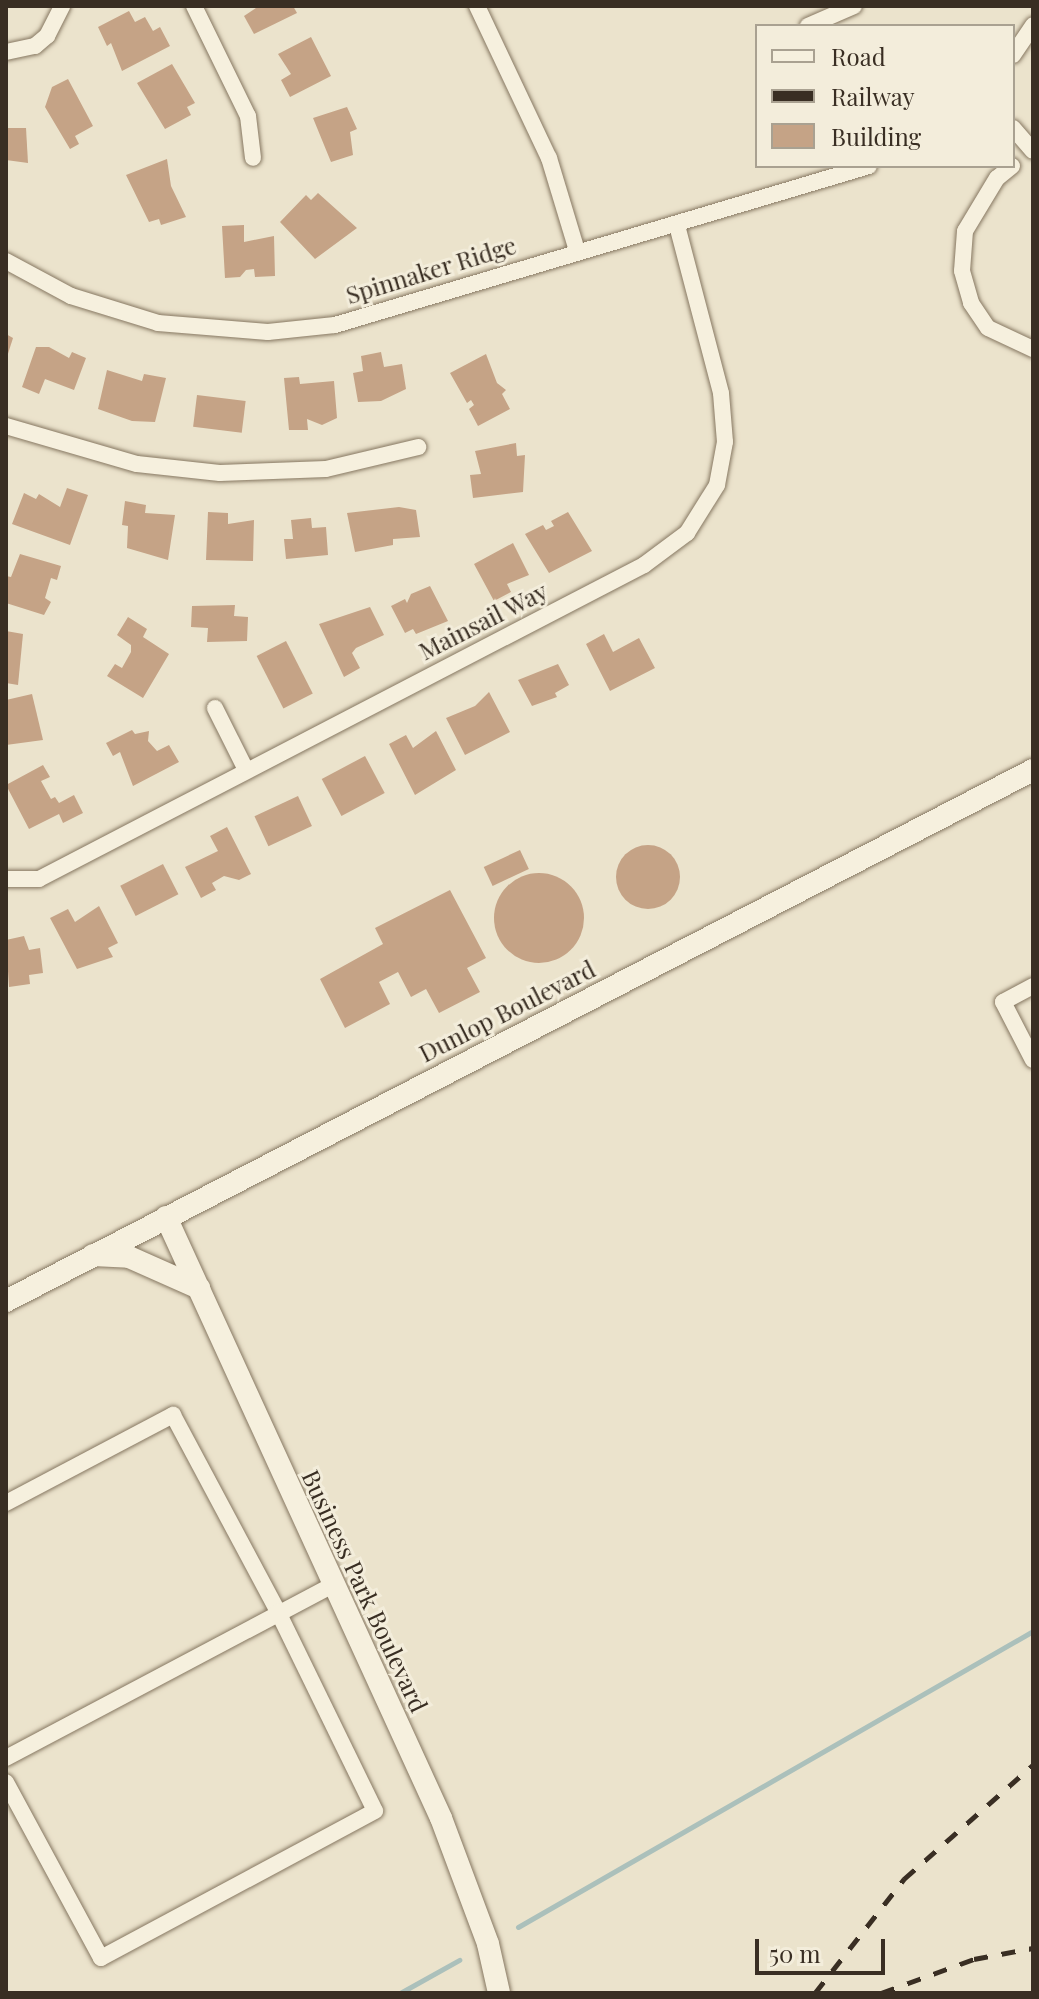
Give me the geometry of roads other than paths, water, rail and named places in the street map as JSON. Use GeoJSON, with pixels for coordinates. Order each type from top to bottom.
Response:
{"type":"FeatureCollection","features":[{"type":"Feature","properties":{"kind":"street"},"geometry":{"type":"LineString","coordinates":[[6,52],[35,46],[47,36],[62,6]]}},
{"type":"Feature","properties":{"kind":"street"},"geometry":{"type":"LineString","coordinates":[[194,6],[248,116],[253,158]]}},
{"type":"Feature","properties":{"kind":"street"},"geometry":{"type":"LineString","coordinates":[[477,6],[549,158],[577,251]]}},
{"type":"Feature","properties":{"kind":"street"},"geometry":{"type":"LineString","coordinates":[[813,24],[854,6]]}},
{"type":"Feature","properties":{"kind":"street"},"geometry":{"type":"LineString","coordinates":[[1015,52],[1033,25]]}},
{"type":"Feature","properties":{"kind":"street"},"geometry":{"type":"LineString","coordinates":[[1015,130],[1033,152],[1015,164]]}},
{"type":"Feature","properties":{"kind":"street","name":"Spinnaker Ridge"},"geometry":{"type":"LineString","coordinates":[[6,261],[71,296],[143,319],[268,332],[335,325],[862,168]]}},
{"type":"Feature","properties":{"kind":"street"},"geometry":{"type":"LineString","coordinates":[[992,172],[965,231],[962,271],[971,303],[988,328],[1033,349]]}},
{"type":"Feature","properties":{"kind":"street","name":"Mainsail Way"},"geometry":{"type":"LineString","coordinates":[[6,879],[39,879],[644,565],[687,533],[717,485],[725,442],[721,393],[677,225]]}},
{"type":"Feature","properties":{"kind":"street"},"geometry":{"type":"LineString","coordinates":[[7,429],[137,464],[220,473],[326,469],[418,447]]}},
{"type":"Feature","properties":{"kind":"street"},"geometry":{"type":"LineString","coordinates":[[215,708],[246,770]]}},
{"type":"Feature","properties":{"kind":"street","name":"Dunlop Boulevard"},"geometry":{"type":"LineString","coordinates":[[6,1301],[1033,770]]}},
{"type":"Feature","properties":{"kind":"street"},"geometry":{"type":"LineString","coordinates":[[1033,986],[1003,1002],[1033,1060]]}},
{"type":"Feature","properties":{"kind":"street","name":"Business Park Boulevard"},"geometry":{"type":"LineString","coordinates":[[166,1217],[466,1877],[499,1993]]}},
{"type":"Feature","properties":{"kind":"street"},"geometry":{"type":"LineString","coordinates":[[91,1255],[129,1257],[199,1288]]}},
{"type":"Feature","properties":{"kind":"street"},"geometry":{"type":"LineString","coordinates":[[6,1503],[173,1415],[278,1612],[375,1811],[101,1958],[6,1782]]}},
{"type":"Feature","properties":{"kind":"street"},"geometry":{"type":"LineString","coordinates":[[6,1758],[333,1585]]}},
{"type":"Feature","properties":{"kind":"waterway"},"geometry":{"type":"LineString","coordinates":[[518,1927],[1033,1631]]}},
{"type":"Feature","properties":{"kind":"waterway"},"geometry":{"type":"LineString","coordinates":[[400,1993],[459,1960]]}},
{"type":"Feature","properties":{"kind":"railway"},"geometry":{"type":"LineString","coordinates":[[815,1993],[904,1879],[1033,1765]]}},
{"type":"Feature","properties":{"kind":"railway"},"geometry":{"type":"LineString","coordinates":[[881,1993],[974,1959],[1033,1948]]}}]}
